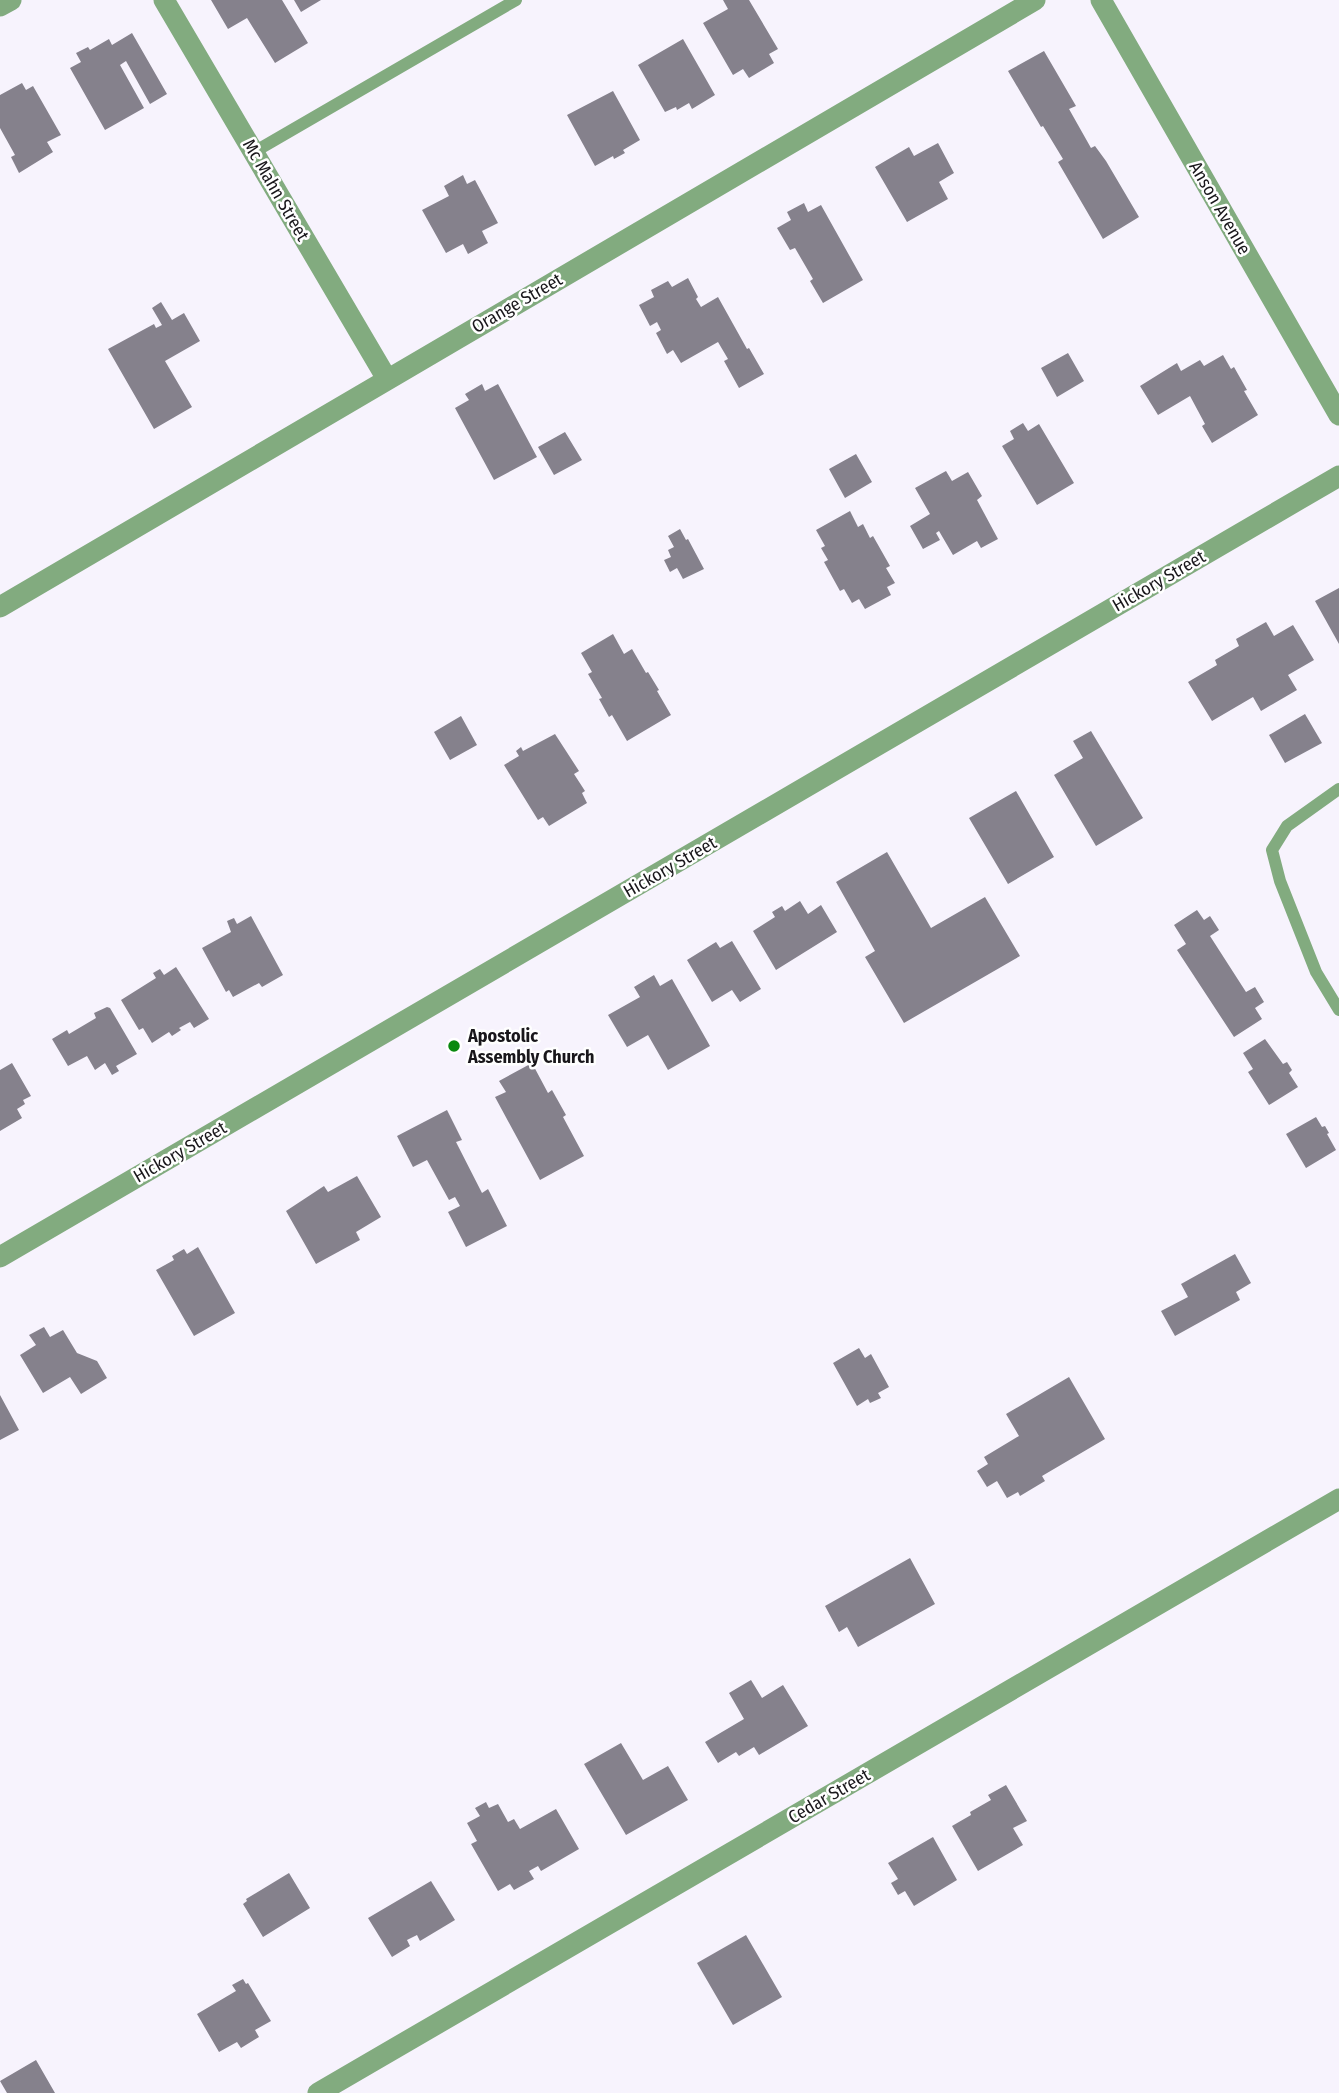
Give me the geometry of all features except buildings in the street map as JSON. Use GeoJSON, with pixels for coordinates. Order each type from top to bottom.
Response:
{"type":"FeatureCollection","features":[{"type":"Feature","properties":{"kind":"street"},"geometry":{"type":"LineString","coordinates":[[0,6],[11,0]]}},
{"type":"Feature","properties":{"kind":"street","name":"Mc Mahn Street"},"geometry":{"type":"LineString","coordinates":[[164,0],[387,379]]}},
{"type":"Feature","properties":{"kind":"street","name":"Orange Street"},"geometry":{"type":"LineString","coordinates":[[0,607],[1035,0]]}},
{"type":"Feature","properties":{"kind":"street","name":"Anson Avenue"},"geometry":{"type":"LineString","coordinates":[[1101,0],[1339,415]]}},
{"type":"Feature","properties":{"kind":"street","name":"Hickory Street"},"geometry":{"type":"LineString","coordinates":[[0,1257],[1339,476]]}},
{"type":"Feature","properties":{"kind":"street","name":"Cedar Street"},"geometry":{"type":"LineString","coordinates":[[318,2093],[1339,1499]]}},
{"type":"Feature","properties":{"kind":"lane"},"geometry":{"type":"LineString","coordinates":[[254,152],[516,0]]}},
{"type":"Feature","properties":{"kind":"lane"},"geometry":{"type":"LineString","coordinates":[[1339,789],[1287,826],[1272,850],[1280,881],[1316,972],[1339,1010]]}},
{"type":"Feature","properties":{"kind":"place","name":"Apostolic Assembly Church"},"geometry":{"type":"Point","coordinates":[454,1046]}}]}
